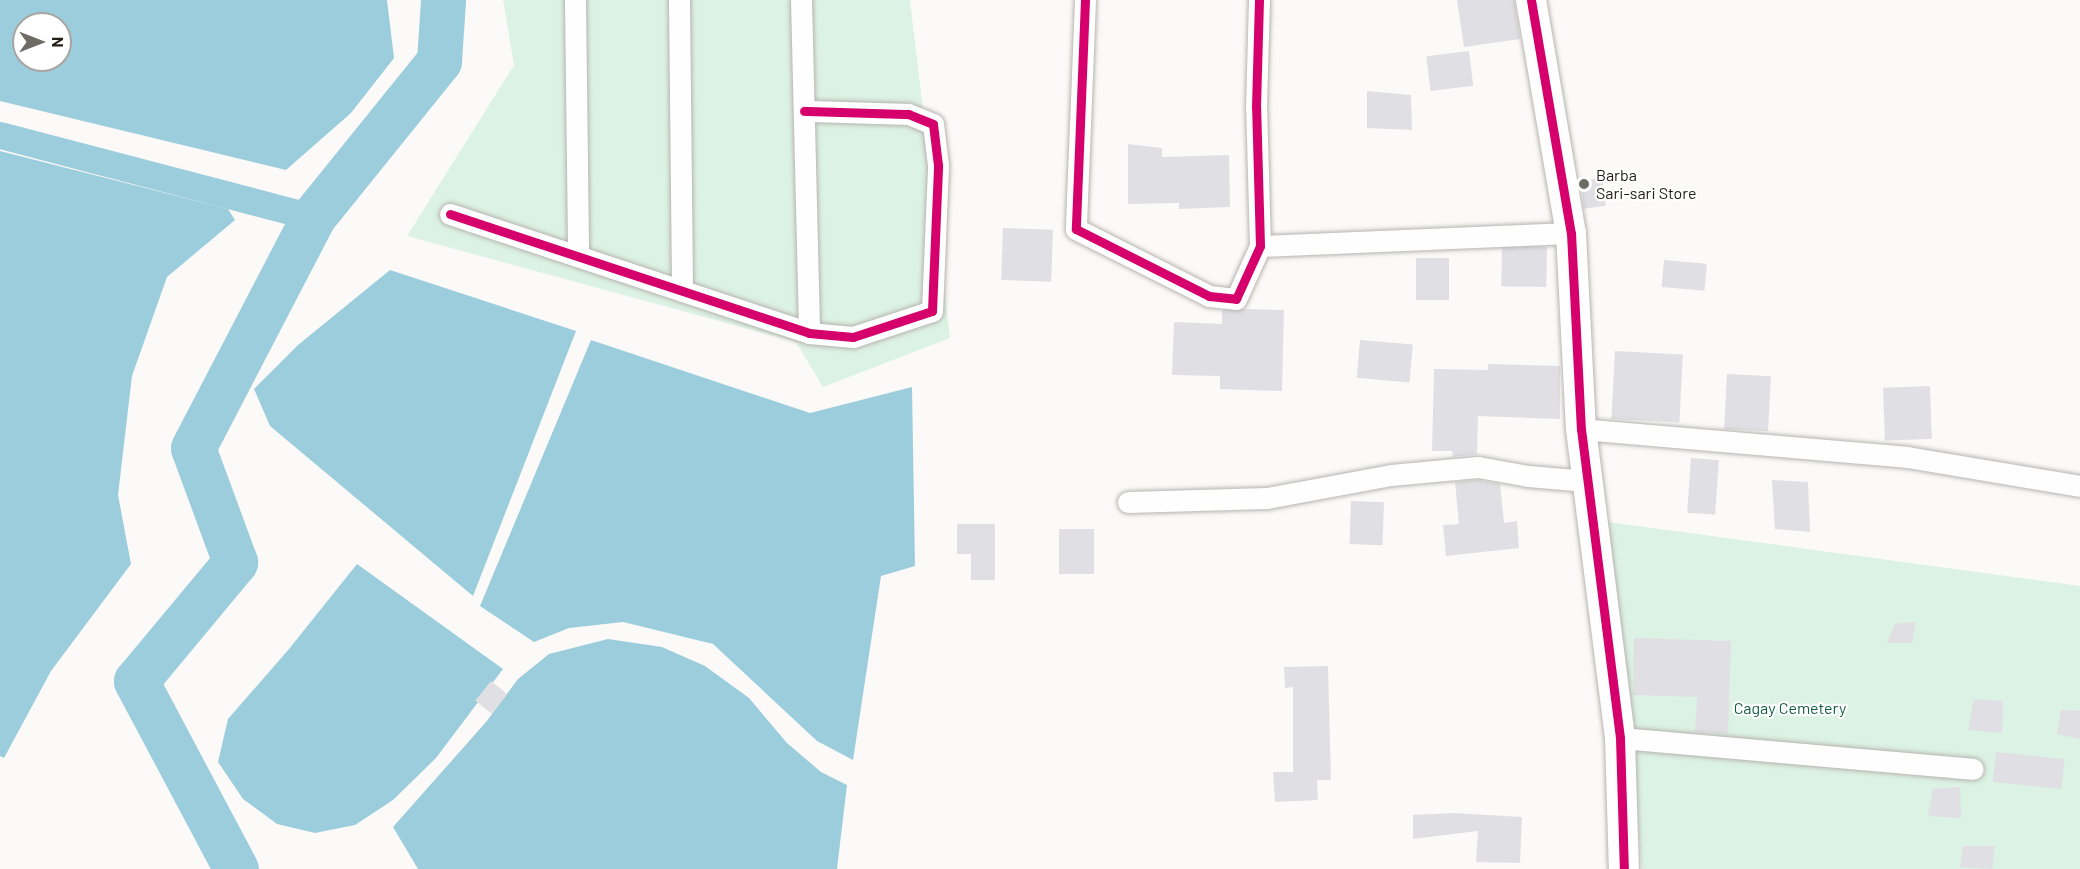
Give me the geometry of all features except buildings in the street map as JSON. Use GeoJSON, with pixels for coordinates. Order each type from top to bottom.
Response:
{"type":"FeatureCollection","features":[{"type":"Feature","properties":{"kind":"street"},"geometry":{"type":"LineString","coordinates":[[575,0],[578,256]]}},
{"type":"Feature","properties":{"kind":"street"},"geometry":{"type":"LineString","coordinates":[[679,0],[682,291]]}},
{"type":"Feature","properties":{"kind":"street"},"geometry":{"type":"LineString","coordinates":[[801,0],[809,333]]}},
{"type":"Feature","properties":{"kind":"street"},"geometry":{"type":"LineString","coordinates":[[1085,0],[1076,229],[1209,296],[1236,299],[1260,246],[1256,107],[1259,0]]}},
{"type":"Feature","properties":{"kind":"street"},"geometry":{"type":"LineString","coordinates":[[1532,0],[1571,233],[1581,429],[1620,738],[1624,869]]}},
{"type":"Feature","properties":{"kind":"street"},"geometry":{"type":"LineString","coordinates":[[450,214],[809,333],[853,337],[933,311],[938,165],[933,124],[908,114],[804,111]]}},
{"type":"Feature","properties":{"kind":"street"},"geometry":{"type":"LineString","coordinates":[[1260,246],[1571,233]]}},
{"type":"Feature","properties":{"kind":"street"},"geometry":{"type":"LineString","coordinates":[[1581,429],[1907,457],[2080,486]]}},
{"type":"Feature","properties":{"kind":"street"},"geometry":{"type":"LineString","coordinates":[[1128,502],[1267,498],[1391,475],[1478,467],[1528,476],[1587,481]]}},
{"type":"Feature","properties":{"kind":"street"},"geometry":{"type":"LineString","coordinates":[[1620,738],[1973,769]]}},
{"type":"Feature","properties":{"kind":"green space"},"geometry":{"type":"Polygon","coordinates":[[[503,0],[910,0],[950,338],[823,387],[796,342],[407,236],[514,65],[503,0]]]}},
{"type":"Feature","properties":{"kind":"green space","name":"Cagay Cemetery"},"geometry":{"type":"Polygon","coordinates":[[[1608,522],[2080,586],[2080,869],[1642,869],[1608,522]]]}},
{"type":"Feature","properties":{"kind":"water"},"geometry":{"type":"Polygon","coordinates":[[[0,0],[387,0],[394,58],[351,113],[286,170],[0,101],[0,0]]]}},
{"type":"Feature","properties":{"kind":"water"},"geometry":{"type":"Polygon","coordinates":[[[0,151],[228,209],[235,220],[167,277],[132,376],[118,495],[131,564],[51,671],[4,758],[0,756],[0,151]]]}},
{"type":"Feature","properties":{"kind":"water"},"geometry":{"type":"Polygon","coordinates":[[[390,270],[576,331],[473,596],[270,426],[254,389],[298,345],[390,270]]]}},
{"type":"Feature","properties":{"kind":"water"},"geometry":{"type":"Polygon","coordinates":[[[591,340],[810,413],[912,387],[915,566],[881,576],[853,760],[817,741],[713,644],[623,622],[569,628],[534,642],[480,606],[591,340]]]}},
{"type":"Feature","properties":{"kind":"water"},"geometry":{"type":"Polygon","coordinates":[[[357,564],[503,669],[436,758],[393,800],[355,825],[315,833],[277,824],[243,799],[218,762],[228,719],[289,649],[357,564]]]}},
{"type":"Feature","properties":{"kind":"water"},"geometry":{"type":"Polygon","coordinates":[[[608,639],[662,647],[705,666],[749,698],[787,743],[821,772],[847,785],[837,869],[418,869],[393,827],[486,722],[518,679],[549,654],[608,639]]]}},
{"type":"Feature","properties":{"kind":"waterway"},"geometry":{"type":"LineString","coordinates":[[236,869],[136,681],[235,562],[193,448],[313,217],[439,61],[443,0]]}},
{"type":"Feature","properties":{"kind":"waterway"},"geometry":{"type":"LineString","coordinates":[[0,135],[313,217]]}},
{"type":"Feature","properties":{"kind":"cycle path"},"geometry":{"type":"LineString","coordinates":[[1085,0],[1076,229],[1209,296],[1236,299],[1260,246],[1256,107],[1259,0]]}},
{"type":"Feature","properties":{"kind":"cycle path"},"geometry":{"type":"LineString","coordinates":[[1531,0],[1571,233],[1581,429],[1620,738],[1624,869]]}},
{"type":"Feature","properties":{"kind":"cycle path"},"geometry":{"type":"LineString","coordinates":[[450,214],[809,333],[853,337],[932,311],[938,165],[933,124],[908,114],[804,111]]}},
{"type":"Feature","properties":{"kind":"place","name":"Barba Sari-sari Store"},"geometry":{"type":"Point","coordinates":[1584,184]}}]}
